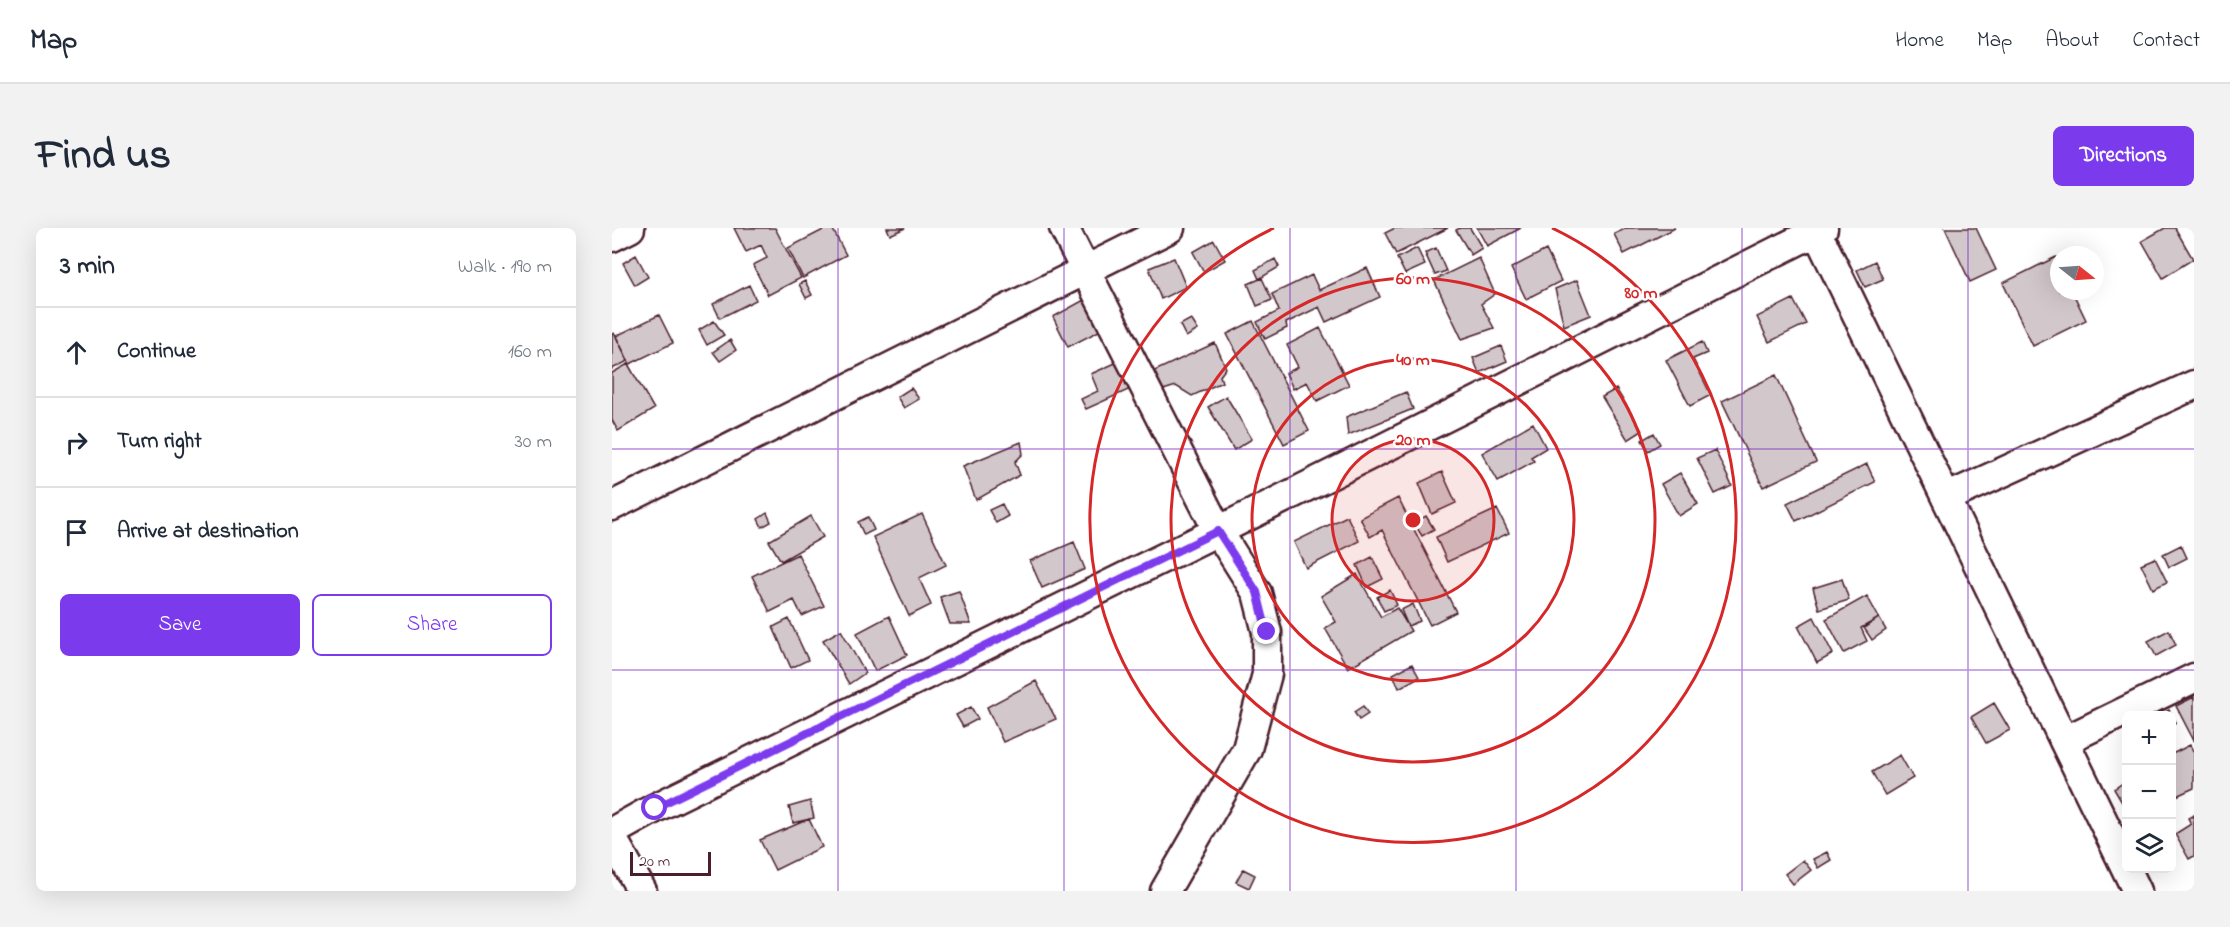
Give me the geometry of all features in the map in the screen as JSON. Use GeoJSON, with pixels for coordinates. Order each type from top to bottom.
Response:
{"type":"FeatureCollection","features":[{"type":"Feature","properties":{"kind":"street"},"geometry":{"type":"LineString","coordinates":[[612,237],[630,228]]}},
{"type":"Feature","properties":{"kind":"street"},"geometry":{"type":"LineString","coordinates":[[1064,228],[1218,531],[1257,592],[1267,632],[1267,674],[1247,749],[1165,891]]}},
{"type":"Feature","properties":{"kind":"street"},"geometry":{"type":"LineString","coordinates":[[612,506],[1170,228]]}},
{"type":"Feature","properties":{"kind":"street"},"geometry":{"type":"LineString","coordinates":[[612,832],[655,808],[1218,531],[1818,229],[2137,891]]}},
{"type":"Feature","properties":{"kind":"street"},"geometry":{"type":"LineString","coordinates":[[1946,498],[2194,385]]}},
{"type":"Feature","properties":{"kind":"street"},"geometry":{"type":"LineString","coordinates":[[2064,741],[2194,678]]}},
{"type":"Feature","properties":{"kind":"street"},"geometry":{"type":"LineString","coordinates":[[612,838],[642,891]]}},
{"type":"Feature","properties":{"kind":"building"},"geometry":{"type":"Polygon","coordinates":[[[734,228],[775,228],[801,278],[768,295],[753,265],[767,258],[761,245],[746,252],[734,228]]]}},
{"type":"Feature","properties":{"kind":"building"},"geometry":{"type":"Polygon","coordinates":[[[827,228],[832,228],[846,255],[803,278],[788,248],[827,228]]]}},
{"type":"Feature","properties":{"kind":"building"},"geometry":{"type":"Polygon","coordinates":[[[887,228],[905,228],[890,235],[887,228]]]}},
{"type":"Feature","properties":{"kind":"building"},"geometry":{"type":"Polygon","coordinates":[[[1395,228],[1448,228],[1396,254],[1385,233],[1395,228]]]}},
{"type":"Feature","properties":{"kind":"building"},"geometry":{"type":"Polygon","coordinates":[[[1470,228],[1482,248],[1471,255],[1456,230],[1470,228]]]}},
{"type":"Feature","properties":{"kind":"building"},"geometry":{"type":"Polygon","coordinates":[[[1477,228],[1521,228],[1487,246],[1477,228]]]}},
{"type":"Feature","properties":{"kind":"building"},"geometry":{"type":"Polygon","coordinates":[[[1627,228],[1675,228],[1624,254],[1614,234],[1627,228]]]}},
{"type":"Feature","properties":{"kind":"building"},"geometry":{"type":"Polygon","coordinates":[[[1945,228],[1976,228],[1996,270],[1970,282],[1945,228]]]}},
{"type":"Feature","properties":{"kind":"building"},"geometry":{"type":"Polygon","coordinates":[[[2165,228],[2175,228],[2193,259],[2163,278],[2142,241],[2165,228]]]}},
{"type":"Feature","properties":{"kind":"building"},"geometry":{"type":"Polygon","coordinates":[[[1214,240],[1225,260],[1204,272],[1193,252],[1214,240]]]}},
{"type":"Feature","properties":{"kind":"building"},"geometry":{"type":"Polygon","coordinates":[[[1417,248],[1425,265],[1405,274],[1397,258],[1417,248]]]}},
{"type":"Feature","properties":{"kind":"building"},"geometry":{"type":"Polygon","coordinates":[[[1436,248],[1446,271],[1435,275],[1425,253],[1436,248]]]}},
{"type":"Feature","properties":{"kind":"building"},"geometry":{"type":"Polygon","coordinates":[[[1546,250],[1561,281],[1526,299],[1511,268],[1546,250]]]}},
{"type":"Feature","properties":{"kind":"building"},"geometry":{"type":"Polygon","coordinates":[[[636,255],[648,277],[635,285],[623,263],[636,255]]]}},
{"type":"Feature","properties":{"kind":"building"},"geometry":{"type":"Polygon","coordinates":[[[1174,258],[1186,287],[1161,299],[1149,268],[1174,258]]]}},
{"type":"Feature","properties":{"kind":"building"},"geometry":{"type":"Polygon","coordinates":[[[1479,258],[1495,294],[1481,304],[1494,328],[1462,339],[1434,280],[1479,258]]]}},
{"type":"Feature","properties":{"kind":"building"},"geometry":{"type":"Polygon","coordinates":[[[1275,259],[1279,267],[1259,279],[1255,270],[1275,259]]]}},
{"type":"Feature","properties":{"kind":"building"},"geometry":{"type":"Polygon","coordinates":[[[2050,260],[2050,300],[2076,300],[2086,320],[2033,346],[2003,283],[2050,260]]]}},
{"type":"Feature","properties":{"kind":"building"},"geometry":{"type":"Polygon","coordinates":[[[1875,261],[1883,279],[1865,287],[1857,270],[1875,261]]]}},
{"type":"Feature","properties":{"kind":"building"},"geometry":{"type":"Polygon","coordinates":[[[1367,268],[1380,297],[1326,322],[1319,307],[1286,323],[1287,328],[1265,339],[1257,322],[1279,311],[1272,294],[1312,275],[1319,290],[1367,268]]]}},
{"type":"Feature","properties":{"kind":"building"},"geometry":{"type":"Polygon","coordinates":[[[1262,278],[1272,300],[1257,306],[1248,284],[1262,278]]]}},
{"type":"Feature","properties":{"kind":"building"},"geometry":{"type":"Polygon","coordinates":[[[1577,280],[1591,315],[1564,326],[1555,289],[1577,280]]]}},
{"type":"Feature","properties":{"kind":"building"},"geometry":{"type":"Polygon","coordinates":[[[805,281],[812,295],[806,298],[799,284],[805,281]]]}},
{"type":"Feature","properties":{"kind":"building"},"geometry":{"type":"Polygon","coordinates":[[[749,285],[756,300],[720,318],[713,304],[749,285]]]}},
{"type":"Feature","properties":{"kind":"building"},"geometry":{"type":"Polygon","coordinates":[[[1793,299],[1806,324],[1769,342],[1757,317],[1793,299]]]}},
{"type":"Feature","properties":{"kind":"building"},"geometry":{"type":"Polygon","coordinates":[[[1084,300],[1099,331],[1068,347],[1053,317],[1084,300]]]}},
{"type":"Feature","properties":{"kind":"building"},"geometry":{"type":"Polygon","coordinates":[[[659,315],[673,343],[630,364],[616,336],[659,315]]]}},
{"type":"Feature","properties":{"kind":"building"},"geometry":{"type":"Polygon","coordinates":[[[1191,319],[1198,330],[1186,337],[1180,325],[1191,319]]]}},
{"type":"Feature","properties":{"kind":"building"},"geometry":{"type":"Polygon","coordinates":[[[714,321],[724,335],[707,345],[699,330],[714,321]]]}},
{"type":"Feature","properties":{"kind":"building"},"geometry":{"type":"Polygon","coordinates":[[[1253,321],[1309,431],[1284,444],[1227,334],[1253,321]]]}},
{"type":"Feature","properties":{"kind":"building"},"geometry":{"type":"Polygon","coordinates":[[[1320,328],[1349,385],[1317,401],[1307,382],[1293,389],[1286,373],[1298,367],[1287,345],[1320,328]]]}},
{"type":"Feature","properties":{"kind":"building"},"geometry":{"type":"Polygon","coordinates":[[[614,333],[628,361],[612,369],[612,334],[614,333]]]}},
{"type":"Feature","properties":{"kind":"building"},"geometry":{"type":"Polygon","coordinates":[[[730,340],[736,350],[720,361],[713,352],[730,340]]]}},
{"type":"Feature","properties":{"kind":"building"},"geometry":{"type":"Polygon","coordinates":[[[1702,342],[1707,353],[1693,359],[1711,395],[1690,406],[1666,360],[1702,342]]]}},
{"type":"Feature","properties":{"kind":"building"},"geometry":{"type":"Polygon","coordinates":[[[1215,343],[1226,368],[1220,376],[1222,382],[1192,396],[1176,386],[1160,391],[1148,374],[1215,343]]]}},
{"type":"Feature","properties":{"kind":"building"},"geometry":{"type":"Polygon","coordinates":[[[1501,346],[1507,361],[1479,373],[1473,358],[1501,346]]]}},
{"type":"Feature","properties":{"kind":"building"},"geometry":{"type":"Polygon","coordinates":[[[1122,360],[1135,387],[1086,409],[1081,399],[1098,391],[1091,374],[1122,360]]]}},
{"type":"Feature","properties":{"kind":"building"},"geometry":{"type":"Polygon","coordinates":[[[628,364],[654,409],[618,431],[612,420],[612,373],[628,364]]]}},
{"type":"Feature","properties":{"kind":"building"},"geometry":{"type":"Polygon","coordinates":[[[1776,375],[1816,462],[1763,487],[1722,401],[1776,375]]]}},
{"type":"Feature","properties":{"kind":"building"},"geometry":{"type":"Polygon","coordinates":[[[911,388],[919,399],[904,408],[897,397],[911,388]]]}},
{"type":"Feature","properties":{"kind":"building"},"geometry":{"type":"Polygon","coordinates":[[[1616,389],[1642,431],[1628,440],[1602,397],[1616,389]]]}},
{"type":"Feature","properties":{"kind":"building"},"geometry":{"type":"Polygon","coordinates":[[[1406,392],[1413,409],[1348,435],[1346,417],[1406,392]]]}},
{"type":"Feature","properties":{"kind":"building"},"geometry":{"type":"Polygon","coordinates":[[[1226,396],[1252,439],[1234,450],[1208,407],[1226,396]]]}},
{"type":"Feature","properties":{"kind":"building"},"geometry":{"type":"Polygon","coordinates":[[[1533,423],[1546,448],[1531,457],[1534,461],[1498,481],[1482,453],[1533,423]]]}},
{"type":"Feature","properties":{"kind":"building"},"geometry":{"type":"Polygon","coordinates":[[[1654,433],[1660,444],[1648,451],[1642,440],[1654,433]]]}},
{"type":"Feature","properties":{"kind":"building"},"geometry":{"type":"Polygon","coordinates":[[[1021,442],[1023,454],[1015,462],[1020,475],[976,500],[963,466],[1021,442]]]}},
{"type":"Feature","properties":{"kind":"building"},"geometry":{"type":"Polygon","coordinates":[[[1715,450],[1732,486],[1715,494],[1697,458],[1715,450]]]}},
{"type":"Feature","properties":{"kind":"building"},"geometry":{"type":"Polygon","coordinates":[[[1867,464],[1875,482],[1796,521],[1787,503],[1867,464]]]}},
{"type":"Feature","properties":{"kind":"building"},"geometry":{"type":"Polygon","coordinates":[[[1442,472],[1456,503],[1432,514],[1419,483],[1442,472]]]}},
{"type":"Feature","properties":{"kind":"building"},"geometry":{"type":"Polygon","coordinates":[[[1680,473],[1698,504],[1679,516],[1661,484],[1680,473]]]}},
{"type":"Feature","properties":{"kind":"building"},"geometry":{"type":"Polygon","coordinates":[[[1398,498],[1456,612],[1430,625],[1382,530],[1370,537],[1360,518],[1398,498]]]}},
{"type":"Feature","properties":{"kind":"building"},"geometry":{"type":"Polygon","coordinates":[[[1002,504],[1008,516],[996,523],[989,510],[1002,504]]]}},
{"type":"Feature","properties":{"kind":"building"},"geometry":{"type":"Polygon","coordinates":[[[1497,509],[1509,533],[1447,562],[1436,537],[1497,509]]]}},
{"type":"Feature","properties":{"kind":"building"},"geometry":{"type":"Polygon","coordinates":[[[767,513],[771,522],[762,527],[758,519],[767,513]]]}},
{"type":"Feature","properties":{"kind":"building"},"geometry":{"type":"Polygon","coordinates":[[[922,514],[946,565],[919,578],[931,605],[909,616],[873,537],[922,514]]]}},
{"type":"Feature","properties":{"kind":"building"},"geometry":{"type":"Polygon","coordinates":[[[811,516],[823,537],[781,561],[769,541],[811,516]]]}},
{"type":"Feature","properties":{"kind":"building"},"geometry":{"type":"Polygon","coordinates":[[[1347,516],[1359,541],[1306,568],[1294,542],[1347,516]]]}},
{"type":"Feature","properties":{"kind":"building"},"geometry":{"type":"Polygon","coordinates":[[[1426,516],[1434,529],[1422,536],[1414,523],[1426,516]]]}},
{"type":"Feature","properties":{"kind":"building"},"geometry":{"type":"Polygon","coordinates":[[[868,517],[874,530],[864,535],[858,522],[868,517]]]}},
{"type":"Feature","properties":{"kind":"building"},"geometry":{"type":"Polygon","coordinates":[[[1074,542],[1085,569],[1042,588],[1030,561],[1074,542]]]}},
{"type":"Feature","properties":{"kind":"building"},"geometry":{"type":"Polygon","coordinates":[[[2181,545],[2187,558],[2169,567],[2163,554],[2181,545]]]}},
{"type":"Feature","properties":{"kind":"building"},"geometry":{"type":"Polygon","coordinates":[[[798,554],[824,606],[802,616],[794,600],[770,612],[752,576],[798,554]]]}},
{"type":"Feature","properties":{"kind":"building"},"geometry":{"type":"Polygon","coordinates":[[[1372,557],[1383,579],[1367,587],[1357,565],[1372,557]]]}},
{"type":"Feature","properties":{"kind":"building"},"geometry":{"type":"Polygon","coordinates":[[[2155,558],[2167,582],[2153,589],[2141,564],[2155,558]]]}},
{"type":"Feature","properties":{"kind":"building"},"geometry":{"type":"Polygon","coordinates":[[[1357,574],[1381,617],[1397,608],[1411,631],[1348,668],[1325,628],[1336,622],[1321,596],[1357,574]]]}},
{"type":"Feature","properties":{"kind":"building"},"geometry":{"type":"Polygon","coordinates":[[[1842,579],[1849,600],[1819,609],[1813,588],[1842,579]]]}},
{"type":"Feature","properties":{"kind":"building"},"geometry":{"type":"Polygon","coordinates":[[[1390,590],[1397,605],[1384,611],[1377,597],[1390,590]]]}},
{"type":"Feature","properties":{"kind":"building"},"geometry":{"type":"Polygon","coordinates":[[[959,591],[971,624],[950,624],[940,597],[959,591]]]}},
{"type":"Feature","properties":{"kind":"building"},"geometry":{"type":"Polygon","coordinates":[[[1867,596],[1879,618],[1861,628],[1867,641],[1844,653],[1826,619],[1867,596]]]}},
{"type":"Feature","properties":{"kind":"building"},"geometry":{"type":"Polygon","coordinates":[[[1413,604],[1420,621],[1408,626],[1401,610],[1413,604]]]}},
{"type":"Feature","properties":{"kind":"building"},"geometry":{"type":"Polygon","coordinates":[[[889,616],[907,655],[875,671],[857,633],[889,616]]]}},
{"type":"Feature","properties":{"kind":"building"},"geometry":{"type":"Polygon","coordinates":[[[1814,617],[1833,654],[1817,663],[1798,626],[1814,617]]]}},
{"type":"Feature","properties":{"kind":"building"},"geometry":{"type":"Polygon","coordinates":[[[1879,618],[1886,630],[1872,640],[1864,628],[1879,618]]]}},
{"type":"Feature","properties":{"kind":"building"},"geometry":{"type":"Polygon","coordinates":[[[789,619],[808,660],[791,668],[773,627],[789,619]]]}},
{"type":"Feature","properties":{"kind":"building"},"geometry":{"type":"Polygon","coordinates":[[[841,630],[865,673],[849,684],[823,640],[841,630]]]}},
{"type":"Feature","properties":{"kind":"building"},"geometry":{"type":"Polygon","coordinates":[[[2169,630],[2176,645],[2156,656],[2148,641],[2169,630]]]}},
{"type":"Feature","properties":{"kind":"building"},"geometry":{"type":"Polygon","coordinates":[[[1412,664],[1419,677],[1399,688],[1393,674],[1412,664]]]}},
{"type":"Feature","properties":{"kind":"building"},"geometry":{"type":"Polygon","coordinates":[[[1036,681],[1056,719],[1003,742],[987,707],[1036,681]]]}},
{"type":"Feature","properties":{"kind":"building"},"geometry":{"type":"Polygon","coordinates":[[[2194,697],[2194,741],[2176,706],[2194,697]]]}},
{"type":"Feature","properties":{"kind":"building"},"geometry":{"type":"Polygon","coordinates":[[[1994,703],[2010,730],[1986,743],[1971,717],[1994,703]]]}},
{"type":"Feature","properties":{"kind":"building"},"geometry":{"type":"Polygon","coordinates":[[[1363,706],[1368,714],[1359,720],[1354,712],[1363,706]]]}},
{"type":"Feature","properties":{"kind":"building"},"geometry":{"type":"Polygon","coordinates":[[[971,707],[978,719],[963,727],[956,715],[971,707]]]}},
{"type":"Feature","properties":{"kind":"building"},"geometry":{"type":"Polygon","coordinates":[[[2190,745],[2194,753],[2194,788],[2176,796],[2176,765],[2176,752],[2190,745]]]}},
{"type":"Feature","properties":{"kind":"building"},"geometry":{"type":"Polygon","coordinates":[[[1900,755],[1913,778],[1885,795],[1872,772],[1900,755]]]}},
{"type":"Feature","properties":{"kind":"building"},"geometry":{"type":"Polygon","coordinates":[[[2122,784],[2122,802],[2114,789],[2122,784]]]}},
{"type":"Feature","properties":{"kind":"building"},"geometry":{"type":"Polygon","coordinates":[[[810,801],[814,818],[793,823],[789,807],[810,801]]]}},
{"type":"Feature","properties":{"kind":"building"},"geometry":{"type":"Polygon","coordinates":[[[2194,815],[2194,856],[2189,859],[2176,836],[2176,833],[2191,824],[2188,818],[2194,815]]]}},
{"type":"Feature","properties":{"kind":"building"},"geometry":{"type":"Polygon","coordinates":[[[809,819],[822,847],[775,870],[760,840],[809,819]]]}},
{"type":"Feature","properties":{"kind":"building"},"geometry":{"type":"Polygon","coordinates":[[[1827,852],[1831,860],[1818,868],[1813,859],[1827,852]]]}},
{"type":"Feature","properties":{"kind":"building"},"geometry":{"type":"Polygon","coordinates":[[[1803,860],[1811,870],[1793,884],[1785,874],[1803,860]]]}},
{"type":"Feature","properties":{"kind":"building"},"geometry":{"type":"Polygon","coordinates":[[[1243,869],[1255,875],[1249,888],[1236,882],[1243,869]]]}},
{"type":"Feature","properties":{"kind":"route"},"geometry":{"type":"LineString","coordinates":[[655,808],[1218,531],[1257,592],[1267,632]]}}]}
